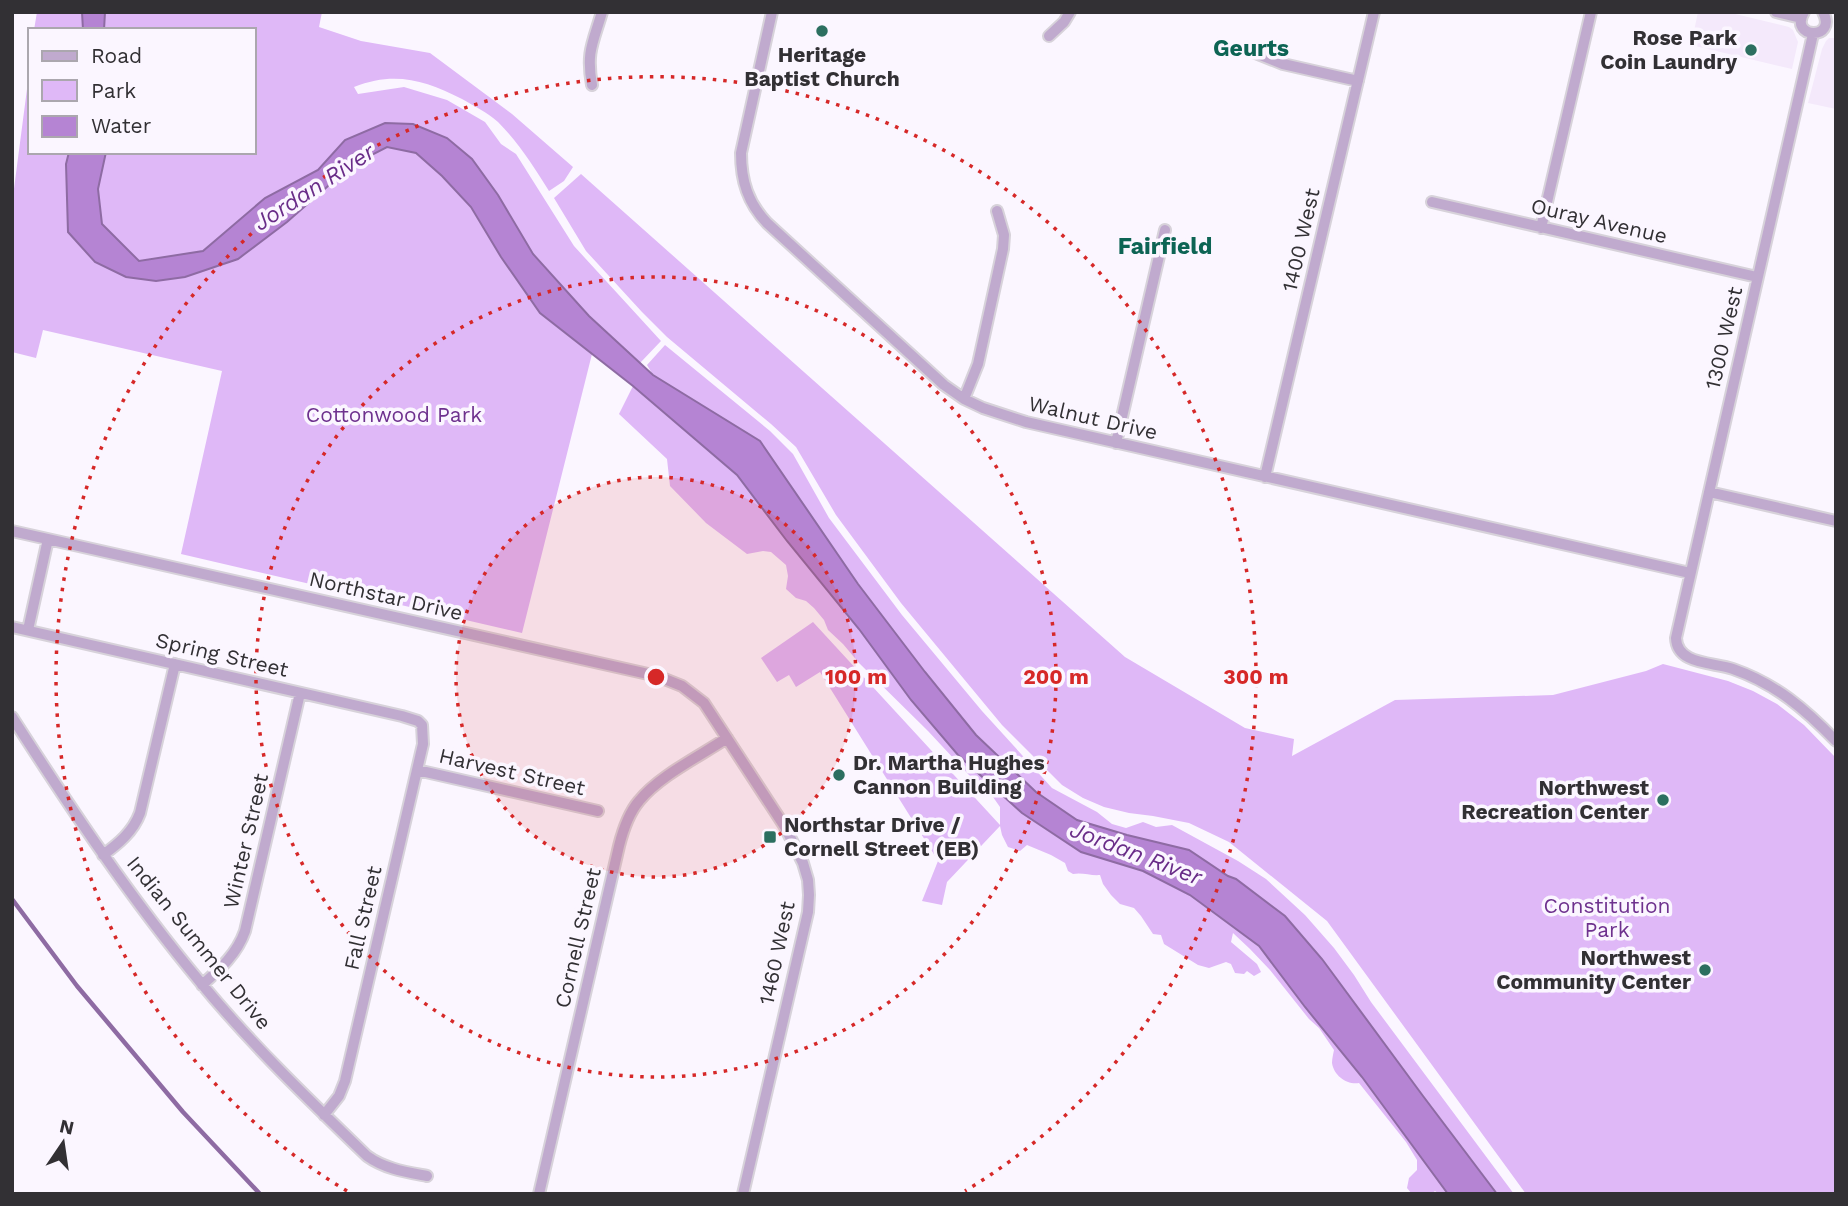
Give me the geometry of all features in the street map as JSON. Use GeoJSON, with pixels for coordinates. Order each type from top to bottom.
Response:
{"type":"FeatureCollection","features":[{"type":"Feature","properties":{"kind":"street"},"geometry":{"type":"LineString","coordinates":[[593,85],[590,48],[602,12]]}},
{"type":"Feature","properties":{"kind":"street","name":"Walnut Drive"},"geometry":{"type":"LineString","coordinates":[[772,12],[741,153],[741,169],[749,198],[767,223],[926,370],[964,398],[1004,416],[1116,443],[1690,573]]}},
{"type":"Feature","properties":{"kind":"street"},"geometry":{"type":"LineString","coordinates":[[1049,36],[1070,12]]}},
{"type":"Feature","properties":{"kind":"street","name":"1400 West"},"geometry":{"type":"LineString","coordinates":[[1265,477],[1374,12]]}},
{"type":"Feature","properties":{"kind":"street"},"geometry":{"type":"LineString","coordinates":[[1541,228],[1591,12]]}},
{"type":"Feature","properties":{"kind":"street"},"geometry":{"type":"LineString","coordinates":[[1776,12],[1803,15],[1803,29],[1813,34],[1822,31],[1828,21]]}},
{"type":"Feature","properties":{"kind":"street","name":"1300 West"},"geometry":{"type":"LineString","coordinates":[[1813,34],[1677,631],[1677,644],[1686,657],[1731,668],[1776,688],[1797,703],[1836,741]]}},
{"type":"Feature","properties":{"kind":"street"},"geometry":{"type":"LineString","coordinates":[[1248,50],[1283,64],[1357,81]]}},
{"type":"Feature","properties":{"kind":"street","name":"Ouray Avenue"},"geometry":{"type":"LineString","coordinates":[[1432,202],[1758,277]]}},
{"type":"Feature","properties":{"kind":"street"},"geometry":{"type":"LineString","coordinates":[[964,398],[978,364],[1003,249],[1004,235],[997,211]]}},
{"type":"Feature","properties":{"kind":"street"},"geometry":{"type":"LineString","coordinates":[[1116,443],[1165,230]]}},
{"type":"Feature","properties":{"kind":"street"},"geometry":{"type":"LineString","coordinates":[[1709,492],[1836,521]]}},
{"type":"Feature","properties":{"kind":"street","name":"Northstar Drive"},"geometry":{"type":"LineString","coordinates":[[12,531],[657,676],[694,694],[704,703],[727,738]]}},
{"type":"Feature","properties":{"kind":"street"},"geometry":{"type":"LineString","coordinates":[[28,630],[48,539]]}},
{"type":"Feature","properties":{"kind":"street","name":"Spring Street"},"geometry":{"type":"LineString","coordinates":[[12,627],[402,716],[422,724]]}},
{"type":"Feature","properties":{"kind":"street"},"geometry":{"type":"LineString","coordinates":[[103,855],[128,834],[140,813],[174,664]]}},
{"type":"Feature","properties":{"kind":"street","name":"Winter Street"},"geometry":{"type":"LineString","coordinates":[[202,985],[225,964],[245,931],[300,692]]}},
{"type":"Feature","properties":{"kind":"street","name":"Indian Summer Drive"},"geometry":{"type":"LineString","coordinates":[[12,717],[103,855],[202,985],[324,1115],[374,1161],[391,1169],[427,1176]]}},
{"type":"Feature","properties":{"kind":"street","name":"Fall Street"},"geometry":{"type":"LineString","coordinates":[[324,1115],[339,1096],[345,1081],[423,744],[422,724]]}},
{"type":"Feature","properties":{"kind":"street","name":"Cornell Street"},"geometry":{"type":"LineString","coordinates":[[539,1194],[619,846],[629,816],[649,790],[727,738]]}},
{"type":"Feature","properties":{"kind":"street","name":"1460 West"},"geometry":{"type":"LineString","coordinates":[[727,738],[785,827],[803,863],[809,895],[808,912],[743,1194]]}},
{"type":"Feature","properties":{"kind":"street","name":"Harvest Street"},"geometry":{"type":"LineString","coordinates":[[417,770],[598,811]]}},
{"type":"Feature","properties":{"kind":"shaded area"},"geometry":{"type":"Polygon","coordinates":[[[1698,12],[1727,12],[1789,27],[1798,42],[1792,69],[1691,45],[1698,12]]]}},
{"type":"Feature","properties":{"kind":"shaded area"},"geometry":{"type":"Polygon","coordinates":[[[1829,38],[1836,38],[1836,109],[1808,103],[1822,49],[1829,38]]]}},
{"type":"Feature","properties":{"kind":"green space","name":"Cottonwood Park"},"geometry":{"type":"Polygon","coordinates":[[[37,12],[322,12],[319,27],[361,41],[430,53],[512,114],[573,167],[564,181],[549,191],[498,122],[462,99],[435,87],[409,80],[383,79],[354,87],[358,94],[404,87],[447,100],[485,122],[501,144],[516,154],[574,246],[661,341],[640,363],[589,316],[533,254],[498,195],[472,159],[387,147],[416,153],[442,176],[471,207],[538,311],[592,354],[522,633],[181,554],[222,371],[43,330],[36,358],[12,352],[12,204],[28,81],[28,154],[256,154],[256,28],[34,28],[37,12]]]}},
{"type":"Feature","properties":{"kind":"green space","name":"Constitution Park"},"geometry":{"type":"Polygon","coordinates":[[[581,174],[1125,657],[1245,728],[1294,739],[1292,756],[1395,700],[1553,695],[1646,671],[1663,664],[1728,681],[1753,691],[1777,704],[1804,725],[1836,758],[1836,1194],[1526,1194],[1327,921],[1229,842],[1189,823],[1129,813],[1083,798],[1062,785],[1002,725],[901,603],[836,515],[796,447],[667,337],[586,251],[554,198],[581,174]]]}},
{"type":"Feature","properties":{"kind":"green space"},"geometry":{"type":"Polygon","coordinates":[[[665,345],[770,431],[793,454],[829,518],[902,615],[982,711],[1052,788],[1097,812],[1112,824],[1126,828],[1143,822],[1156,827],[1172,825],[1266,879],[1305,915],[1334,948],[1514,1194],[1497,1194],[1322,959],[1285,916],[1236,879],[1127,835],[1077,820],[1036,792],[976,735],[858,584],[761,443],[653,375],[647,365],[665,345]]]}},
{"type":"Feature","properties":{"kind":"green space"},"geometry":{"type":"Polygon","coordinates":[[[633,386],[737,475],[958,755],[1022,813],[1081,852],[1143,871],[1190,895],[1259,946],[1449,1194],[1435,1191],[1431,1194],[1412,1194],[1407,1188],[1409,1178],[1417,1170],[1417,1160],[1406,1142],[1359,1083],[1350,1083],[1338,1076],[1332,1063],[1334,1050],[1319,1028],[1270,970],[1233,933],[1231,942],[1257,964],[1261,972],[1254,976],[1247,971],[1244,974],[1235,973],[1231,964],[1226,962],[1209,968],[1198,965],[1164,944],[1161,935],[1153,934],[1134,908],[1120,904],[1103,884],[1100,875],[1073,874],[1068,871],[1065,863],[1027,845],[1020,851],[1008,847],[1000,826],[947,882],[942,905],[922,901],[938,861],[820,672],[796,687],[789,675],[777,682],[761,658],[813,622],[1000,825],[1000,807],[828,630],[814,608],[786,589],[786,565],[771,552],[747,554],[706,523],[670,486],[667,459],[619,414],[633,386]]]}},
{"type":"Feature","properties":{"kind":"water"},"geometry":{"type":"Polygon","coordinates":[[[82,12],[105,12],[104,28],[83,28],[82,12]]]}},
{"type":"Feature","properties":{"kind":"water","name":"Jordan River"},"geometry":{"type":"Polygon","coordinates":[[[385,123],[413,124],[447,138],[472,159],[498,195],[533,254],[589,316],[653,375],[760,441],[858,584],[976,735],[1036,792],[1077,820],[1189,850],[1236,879],[1285,916],[1322,959],[1497,1194],[1448,1194],[1362,1077],[1259,946],[1190,895],[1143,871],[1081,852],[1022,813],[958,755],[911,700],[859,629],[737,475],[633,386],[540,313],[501,257],[471,207],[416,153],[387,147],[352,165],[287,222],[238,259],[185,277],[156,281],[126,277],[95,262],[68,232],[66,164],[68,154],[106,154],[98,189],[102,224],[139,261],[203,251],[265,198],[318,170],[345,140],[385,123]]]}},
{"type":"Feature","properties":{"kind":"waterway"},"geometry":{"type":"LineString","coordinates":[[12,899],[77,986],[183,1112],[260,1194]]}},
{"type":"Feature","properties":{"kind":"place","name":"Heritage Baptist Church"},"geometry":{"type":"Point","coordinates":[822,31]}},
{"type":"Feature","properties":{"kind":"place","name":"Rose Park Coin Laundry"},"geometry":{"type":"Point","coordinates":[1751,50]}},
{"type":"Feature","properties":{"kind":"place","name":"Dr. Martha Hughes Cannon Building"},"geometry":{"type":"Point","coordinates":[839,775]}},
{"type":"Feature","properties":{"kind":"place","name":"Northwest Recreation Center"},"geometry":{"type":"Point","coordinates":[1663,800]}},
{"type":"Feature","properties":{"kind":"place","name":"Northstar Drive / Cornell Street (EB)"},"geometry":{"type":"Point","coordinates":[770,837]}},
{"type":"Feature","properties":{"kind":"place","name":"Northwest Community Center"},"geometry":{"type":"Point","coordinates":[1705,970]}},
{"type":"Feature","properties":{"kind":"district","name":"Geurts"},"geometry":{"type":"Point","coordinates":[1251,48]}},
{"type":"Feature","properties":{"kind":"district","name":"Fairfield"},"geometry":{"type":"Point","coordinates":[1165,246]}}]}
